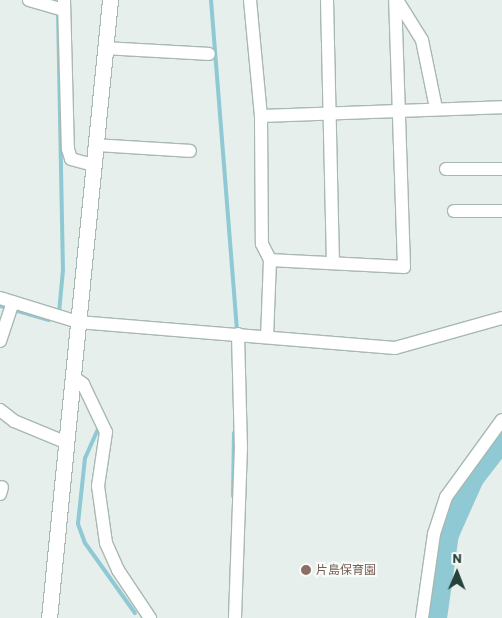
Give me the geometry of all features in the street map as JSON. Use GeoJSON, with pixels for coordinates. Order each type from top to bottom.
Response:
{"type":"FeatureCollection","features":[{"type":"Feature","properties":{"kind":"street"},"geometry":{"type":"LineString","coordinates":[[29,0],[61,7],[68,149],[71,159],[93,165]]}},
{"type":"Feature","properties":{"kind":"street"},"geometry":{"type":"LineString","coordinates":[[49,618],[110,0]]}},
{"type":"Feature","properties":{"kind":"street"},"geometry":{"type":"LineString","coordinates":[[250,0],[261,116],[262,244],[270,260],[267,337]]}},
{"type":"Feature","properties":{"kind":"street"},"geometry":{"type":"LineString","coordinates":[[327,0],[332,263]]}},
{"type":"Feature","properties":{"kind":"street"},"geometry":{"type":"LineString","coordinates":[[270,260],[404,267],[397,110],[396,0]]}},
{"type":"Feature","properties":{"kind":"street"},"geometry":{"type":"LineString","coordinates":[[396,0],[422,40],[436,108]]}},
{"type":"Feature","properties":{"kind":"street"},"geometry":{"type":"LineString","coordinates":[[105,48],[209,54]]}},
{"type":"Feature","properties":{"kind":"street"},"geometry":{"type":"LineString","coordinates":[[261,116],[328,115],[436,108],[502,107]]}},
{"type":"Feature","properties":{"kind":"street"},"geometry":{"type":"LineString","coordinates":[[95,145],[190,151]]}},
{"type":"Feature","properties":{"kind":"street"},"geometry":{"type":"LineString","coordinates":[[446,169],[502,169]]}},
{"type":"Feature","properties":{"kind":"street"},"geometry":{"type":"LineString","coordinates":[[454,211],[502,212]]}},
{"type":"Feature","properties":{"kind":"street"},"geometry":{"type":"LineString","coordinates":[[0,298],[11,307],[78,322],[395,348],[502,318]]}},
{"type":"Feature","properties":{"kind":"street"},"geometry":{"type":"LineString","coordinates":[[0,341],[11,307]]}},
{"type":"Feature","properties":{"kind":"street"},"geometry":{"type":"LineString","coordinates":[[235,618],[240,449],[238,334]]}},
{"type":"Feature","properties":{"kind":"street"},"geometry":{"type":"LineString","coordinates":[[72,376],[83,384],[106,432],[98,486],[106,543],[118,570],[150,618]]}},
{"type":"Feature","properties":{"kind":"street"},"geometry":{"type":"LineString","coordinates":[[0,410],[14,421],[65,442]]}},
{"type":"Feature","properties":{"kind":"street"},"geometry":{"type":"LineString","coordinates":[[422,618],[434,534],[446,497],[502,420]]}},
{"type":"Feature","properties":{"kind":"waterway"},"geometry":{"type":"LineString","coordinates":[[211,0],[237,328]]}},
{"type":"Feature","properties":{"kind":"waterway"},"geometry":{"type":"LineString","coordinates":[[58,12],[63,270],[59,312]]}},
{"type":"Feature","properties":{"kind":"waterway"},"geometry":{"type":"LineString","coordinates":[[0,306],[49,320]]}},
{"type":"Feature","properties":{"kind":"waterway"},"geometry":{"type":"LineString","coordinates":[[98,429],[85,458],[78,524],[85,543],[135,613]]}},
{"type":"Feature","properties":{"kind":"waterway"},"geometry":{"type":"LineString","coordinates":[[233,496],[234,433]]}},
{"type":"Feature","properties":{"kind":"waterway"},"geometry":{"type":"LineString","coordinates":[[435,618],[447,534],[472,478],[502,439]]}},
{"type":"Feature","properties":{"kind":"place","name":"片島保育園"},"geometry":{"type":"Point","coordinates":[306,570]}}]}
